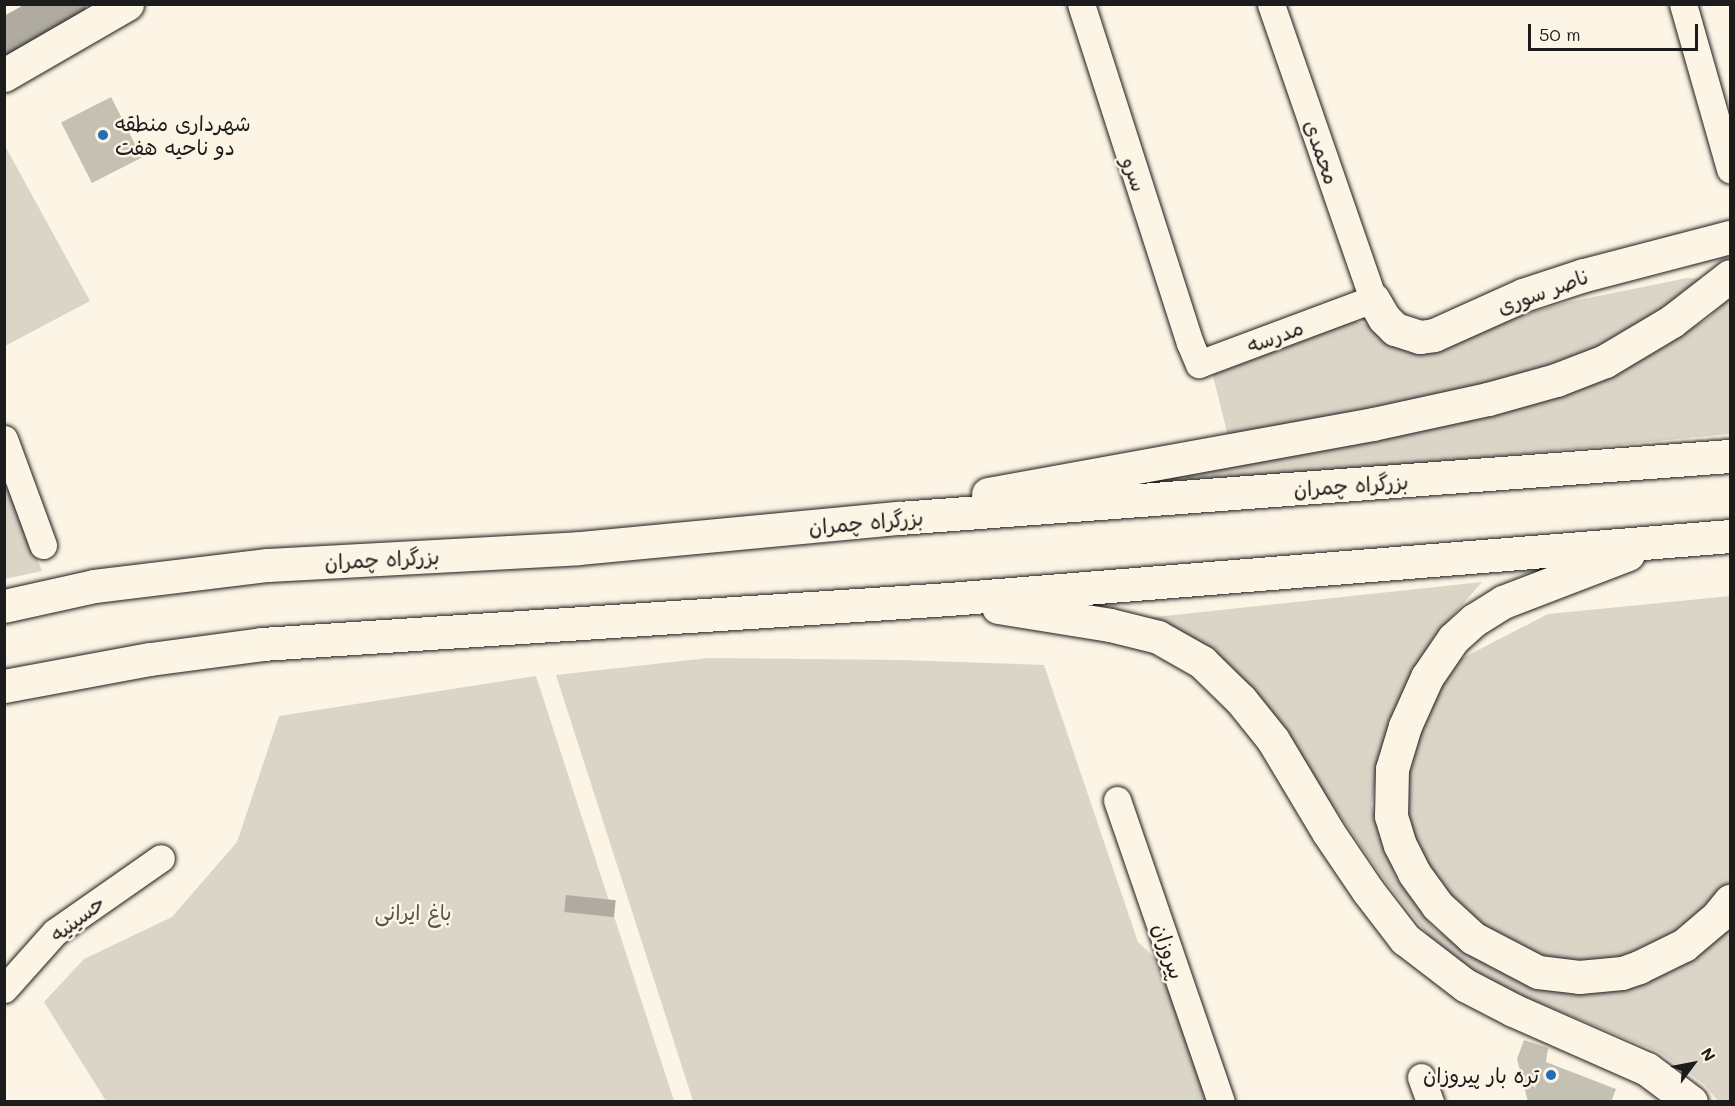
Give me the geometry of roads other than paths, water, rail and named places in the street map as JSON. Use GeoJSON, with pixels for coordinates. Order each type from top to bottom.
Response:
{"type":"FeatureCollection","features":[{"type":"Feature","properties":{"kind":"main road"},"geometry":{"type":"LineString","coordinates":[[4,75],[127,4]]}},
{"type":"Feature","properties":{"kind":"main road","name":"ناصر سوری"},"geometry":{"type":"LineString","coordinates":[[1374,299],[1384,318],[1395,329],[1420,337],[1434,335],[1524,295],[1584,275],[1731,237]]}},
{"type":"Feature","properties":{"kind":"main road"},"geometry":{"type":"LineString","coordinates":[[899,519],[963,499],[1373,424],[1465,404],[1556,380],[1605,361],[1672,321],[1731,276]]}},
{"type":"Feature","properties":{"kind":"main road","name":"بزرگراه چمران"},"geometry":{"type":"LineString","coordinates":[[4,606],[94,586],[268,565],[579,548],[899,519],[1731,456]]}},
{"type":"Feature","properties":{"kind":"main road"},"geometry":{"type":"LineString","coordinates":[[4,686],[150,659],[262,644],[949,599],[1731,536]]}},
{"type":"Feature","properties":{"kind":"main road"},"geometry":{"type":"LineString","coordinates":[[1667,540],[1511,598],[1488,609],[1454,639],[1426,677],[1405,726],[1392,769],[1389,792],[1392,816],[1400,844],[1414,873],[1448,917],[1473,938],[1495,952],[1538,972],[1579,977],[1622,973],[1639,967],[1683,945],[1717,917],[1731,901]]}},
{"type":"Feature","properties":{"kind":"main road"},"geometry":{"type":"LineString","coordinates":[[949,599],[1110,626],[1158,637],[1202,662],[1241,699],[1273,740],[1328,832],[1368,891],[1405,939],[1465,985],[1513,1010],[1647,1069],[1691,1101]]}},
{"type":"Feature","properties":{"kind":"street","name":"سرو"},"geometry":{"type":"LineString","coordinates":[[1081,4],[1190,343]]}},
{"type":"Feature","properties":{"kind":"street","name":"محمدی"},"geometry":{"type":"LineString","coordinates":[[1271,4],[1374,299]]}},
{"type":"Feature","properties":{"kind":"street"},"geometry":{"type":"LineString","coordinates":[[1683,4],[1731,169]]}},
{"type":"Feature","properties":{"kind":"street","name":"مدرسه"},"geometry":{"type":"LineString","coordinates":[[1190,343],[1199,364],[1374,299]]}},
{"type":"Feature","properties":{"kind":"street"},"geometry":{"type":"LineString","coordinates":[[4,439],[43,545]]}},
{"type":"Feature","properties":{"kind":"street","name":"پیروزان"},"geometry":{"type":"LineString","coordinates":[[1117,800],[1221,1101]]}},
{"type":"Feature","properties":{"kind":"street","name":"حسینیه"},"geometry":{"type":"LineString","coordinates":[[4,989],[55,932],[161,858]]}},
{"type":"Feature","properties":{"kind":"waterway"},"geometry":{"type":"LineString","coordinates":[[4,39],[66,4]]}},
{"type":"Feature","properties":{"kind":"place","name":"شهرداری منطقه دو ناحیه هفت"},"geometry":{"type":"Point","coordinates":[103,135]}},
{"type":"Feature","properties":{"kind":"place","name":"تره بار پیروزان"},"geometry":{"type":"Point","coordinates":[1551,1075]}},
{"type":"Feature","properties":{"kind":"park label","name":"باغ ایرانی"},"geometry":{"type":"Point","coordinates":[413,912]}}]}
